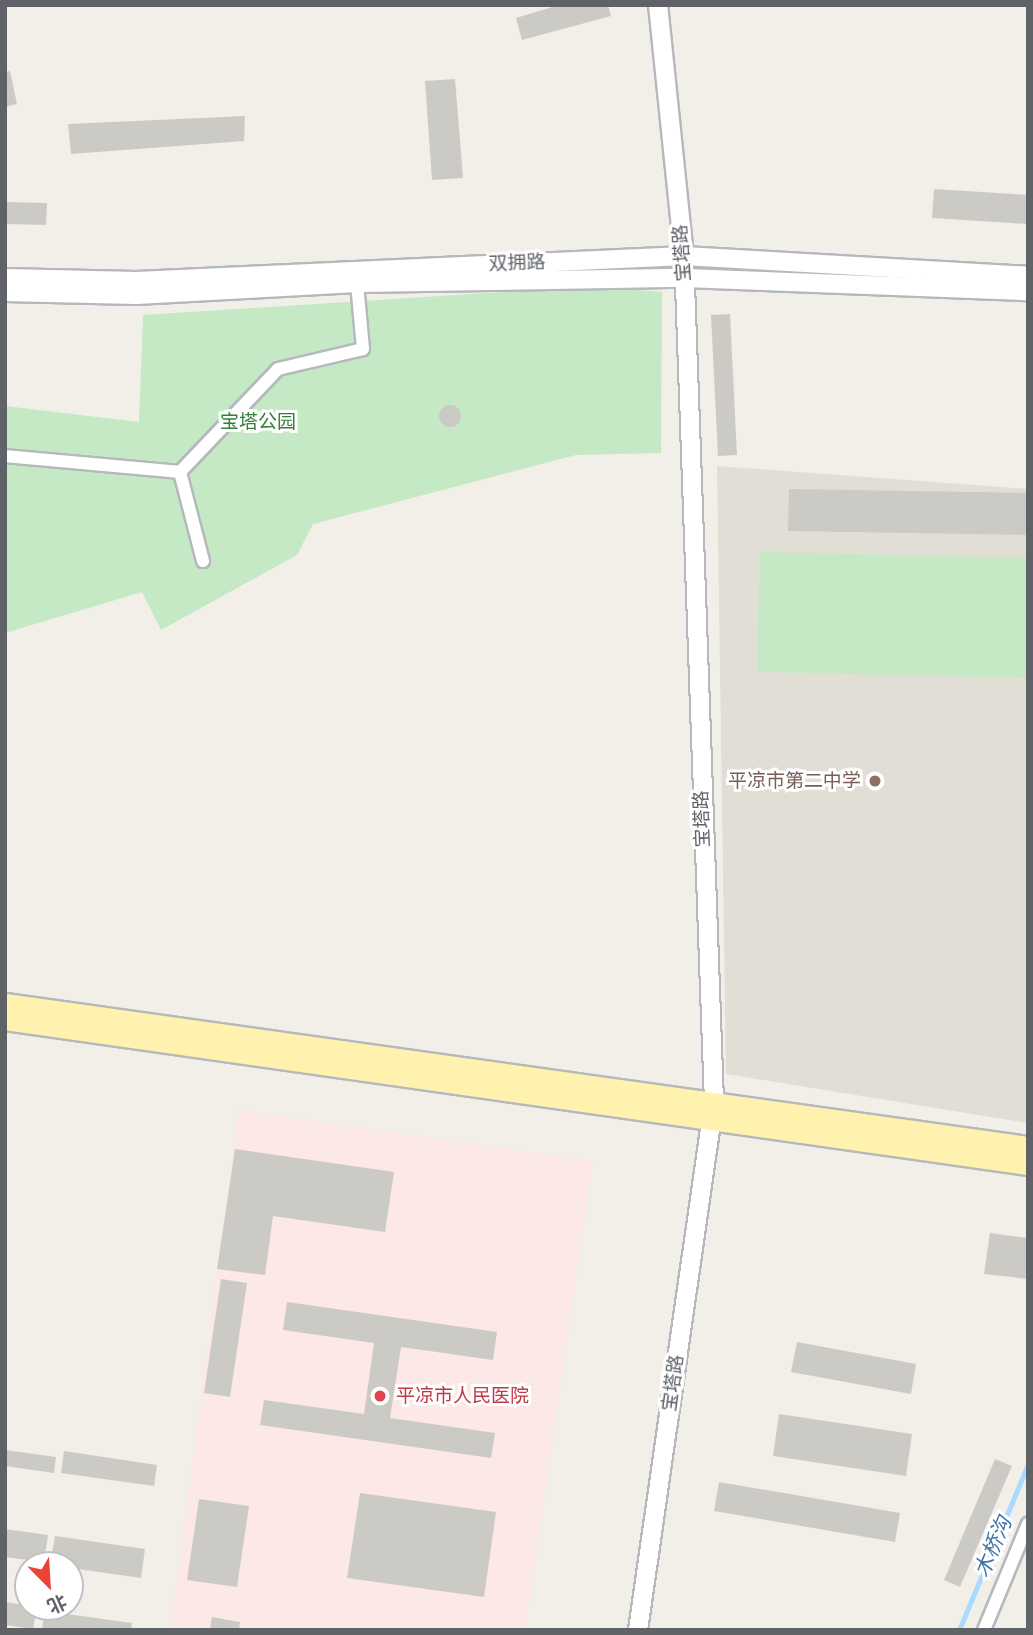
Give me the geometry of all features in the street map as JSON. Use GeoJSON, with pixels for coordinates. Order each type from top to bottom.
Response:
{"type":"FeatureCollection","features":[{"type":"Feature","properties":{"kind":"main road","name":"宝塔路"},"geometry":{"type":"LineString","coordinates":[[638,1630],[712,1109],[684,256],[658,5]]}},
{"type":"Feature","properties":{"kind":"main road","name":"双拥路"},"geometry":{"type":"LineString","coordinates":[[5,278],[136,281],[684,256],[1028,276]]}},
{"type":"Feature","properties":{"kind":"main road","name":"双拥路"},"geometry":{"type":"LineString","coordinates":[[5,292],[136,295],[357,283],[685,278],[1028,291]]}},
{"type":"Feature","properties":{"kind":"main road"},"geometry":{"type":"LineString","coordinates":[[5,1004],[712,1109],[1028,1147]]}},
{"type":"Feature","properties":{"kind":"main road"},"geometry":{"type":"LineString","coordinates":[[5,1019],[431,1069]]}},
{"type":"Feature","properties":{"kind":"main road"},"geometry":{"type":"LineString","coordinates":[[712,1109],[1028,1164]]}},
{"type":"Feature","properties":{"kind":"street"},"geometry":{"type":"LineString","coordinates":[[180,472],[278,369],[362,349],[357,283]]}},
{"type":"Feature","properties":{"kind":"street"},"geometry":{"type":"LineString","coordinates":[[5,456],[180,472]]}},
{"type":"Feature","properties":{"kind":"street"},"geometry":{"type":"LineString","coordinates":[[180,472],[203,561]]}},
{"type":"Feature","properties":{"kind":"street"},"geometry":{"type":"LineString","coordinates":[[984,1630],[1028,1524]]}},
{"type":"Feature","properties":{"kind":"shaded area","name":"平凉市第二中学"},"geometry":{"type":"Polygon","coordinates":[[[717,466],[1028,489],[1028,1123],[726,1074],[717,466]]]}},
{"type":"Feature","properties":{"kind":"shaded area","name":"平凉市人民医院"},"geometry":{"type":"Polygon","coordinates":[[[239,1110],[593,1161],[525,1630],[170,1630],[239,1110]]]}},
{"type":"Feature","properties":{"kind":"green space","name":"宝塔公园"},"geometry":{"type":"Polygon","coordinates":[[[596,286],[662,292],[661,453],[576,455],[313,524],[297,555],[161,630],[142,592],[5,633],[5,406],[139,422],[143,315],[596,286]]]}},
{"type":"Feature","properties":{"kind":"green space"},"geometry":{"type":"Polygon","coordinates":[[[760,552],[1028,558],[1028,678],[757,672],[760,552]]]}},
{"type":"Feature","properties":{"kind":"building"},"geometry":{"type":"Polygon","coordinates":[[[559,5],[608,5],[611,16],[522,40],[516,18],[559,5]]]}},
{"type":"Feature","properties":{"kind":"building"},"geometry":{"type":"Polygon","coordinates":[[[10,71],[17,104],[5,107],[5,72],[10,71]]]}},
{"type":"Feature","properties":{"kind":"building"},"geometry":{"type":"Polygon","coordinates":[[[455,79],[463,178],[432,180],[425,81],[455,79]]]}},
{"type":"Feature","properties":{"kind":"building"},"geometry":{"type":"Polygon","coordinates":[[[245,116],[244,141],[71,154],[68,124],[245,116]]]}},
{"type":"Feature","properties":{"kind":"building"},"geometry":{"type":"Polygon","coordinates":[[[934,189],[1028,195],[1028,224],[932,218],[934,189]]]}},
{"type":"Feature","properties":{"kind":"building"},"geometry":{"type":"Polygon","coordinates":[[[5,202],[47,203],[46,225],[5,224],[5,202]]]}},
{"type":"Feature","properties":{"kind":"building"},"geometry":{"type":"Polygon","coordinates":[[[730,314],[737,455],[718,456],[711,315],[730,314]]]}},
{"type":"Feature","properties":{"kind":"building"},"geometry":{"type":"Polygon","coordinates":[[[446,405],[454,405],[461,412],[461,420],[454,427],[446,427],[439,420],[439,412],[446,405]]]}},
{"type":"Feature","properties":{"kind":"building"},"geometry":{"type":"Polygon","coordinates":[[[789,489],[1028,493],[1028,535],[788,531],[789,489]]]}},
{"type":"Feature","properties":{"kind":"building"},"geometry":{"type":"Polygon","coordinates":[[[235,1149],[394,1172],[385,1232],[273,1216],[265,1275],[217,1269],[235,1149]]]}},
{"type":"Feature","properties":{"kind":"building"},"geometry":{"type":"Polygon","coordinates":[[[990,1233],[1028,1238],[1028,1279],[984,1274],[990,1233]]]}},
{"type":"Feature","properties":{"kind":"building"},"geometry":{"type":"Polygon","coordinates":[[[221,1279],[247,1283],[230,1397],[204,1393],[221,1279]]]}},
{"type":"Feature","properties":{"kind":"building"},"geometry":{"type":"Polygon","coordinates":[[[287,1302],[497,1332],[493,1360],[401,1347],[390,1418],[495,1433],[491,1458],[260,1425],[264,1400],[364,1414],[374,1343],[283,1330],[287,1302]]]}},
{"type":"Feature","properties":{"kind":"building"},"geometry":{"type":"Polygon","coordinates":[[[797,1342],[916,1364],[911,1394],[791,1372],[797,1342]]]}},
{"type":"Feature","properties":{"kind":"building"},"geometry":{"type":"Polygon","coordinates":[[[779,1414],[912,1434],[906,1476],[773,1456],[779,1414]]]}},
{"type":"Feature","properties":{"kind":"building"},"geometry":{"type":"Polygon","coordinates":[[[5,1450],[56,1457],[54,1473],[5,1466],[5,1450]]]}},
{"type":"Feature","properties":{"kind":"building"},"geometry":{"type":"Polygon","coordinates":[[[64,1451],[157,1465],[154,1486],[61,1473],[64,1451]]]}},
{"type":"Feature","properties":{"kind":"building"},"geometry":{"type":"Polygon","coordinates":[[[995,1459],[1012,1466],[960,1587],[944,1580],[995,1459]]]}},
{"type":"Feature","properties":{"kind":"building"},"geometry":{"type":"Polygon","coordinates":[[[719,1482],[900,1513],[895,1542],[714,1511],[719,1482]]]}},
{"type":"Feature","properties":{"kind":"building"},"geometry":{"type":"Polygon","coordinates":[[[360,1493],[496,1512],[484,1597],[347,1578],[360,1493]]]}},
{"type":"Feature","properties":{"kind":"building"},"geometry":{"type":"Polygon","coordinates":[[[199,1499],[249,1506],[237,1587],[187,1580],[199,1499]]]}},
{"type":"Feature","properties":{"kind":"building"},"geometry":{"type":"Polygon","coordinates":[[[5,1529],[48,1535],[46,1551],[14,1551],[14,1558],[5,1557],[5,1529]]]}},
{"type":"Feature","properties":{"kind":"building"},"geometry":{"type":"Polygon","coordinates":[[[55,1536],[145,1549],[141,1578],[84,1570],[84,1551],[52,1551],[55,1536]]]}},
{"type":"Feature","properties":{"kind":"building"},"geometry":{"type":"Polygon","coordinates":[[[5,1602],[14,1603],[14,1621],[34,1621],[33,1629],[5,1625],[5,1602]]]}},
{"type":"Feature","properties":{"kind":"building"},"geometry":{"type":"Polygon","coordinates":[[[84,1616],[132,1623],[131,1630],[42,1630],[43,1621],[84,1621],[84,1616]]]}},
{"type":"Feature","properties":{"kind":"building"},"geometry":{"type":"Polygon","coordinates":[[[212,1617],[240,1622],[239,1630],[210,1630],[212,1617]]]}},
{"type":"Feature","properties":{"kind":"waterway","name":"木桥沟"},"geometry":{"type":"LineString","coordinates":[[959,1630],[1028,1464]]}},
{"type":"Feature","properties":{"kind":"place","name":"平凉市第二中学"},"geometry":{"type":"Point","coordinates":[875,781]}},
{"type":"Feature","properties":{"kind":"place","name":"平凉市人民医院"},"geometry":{"type":"Point","coordinates":[380,1396]}}]}
